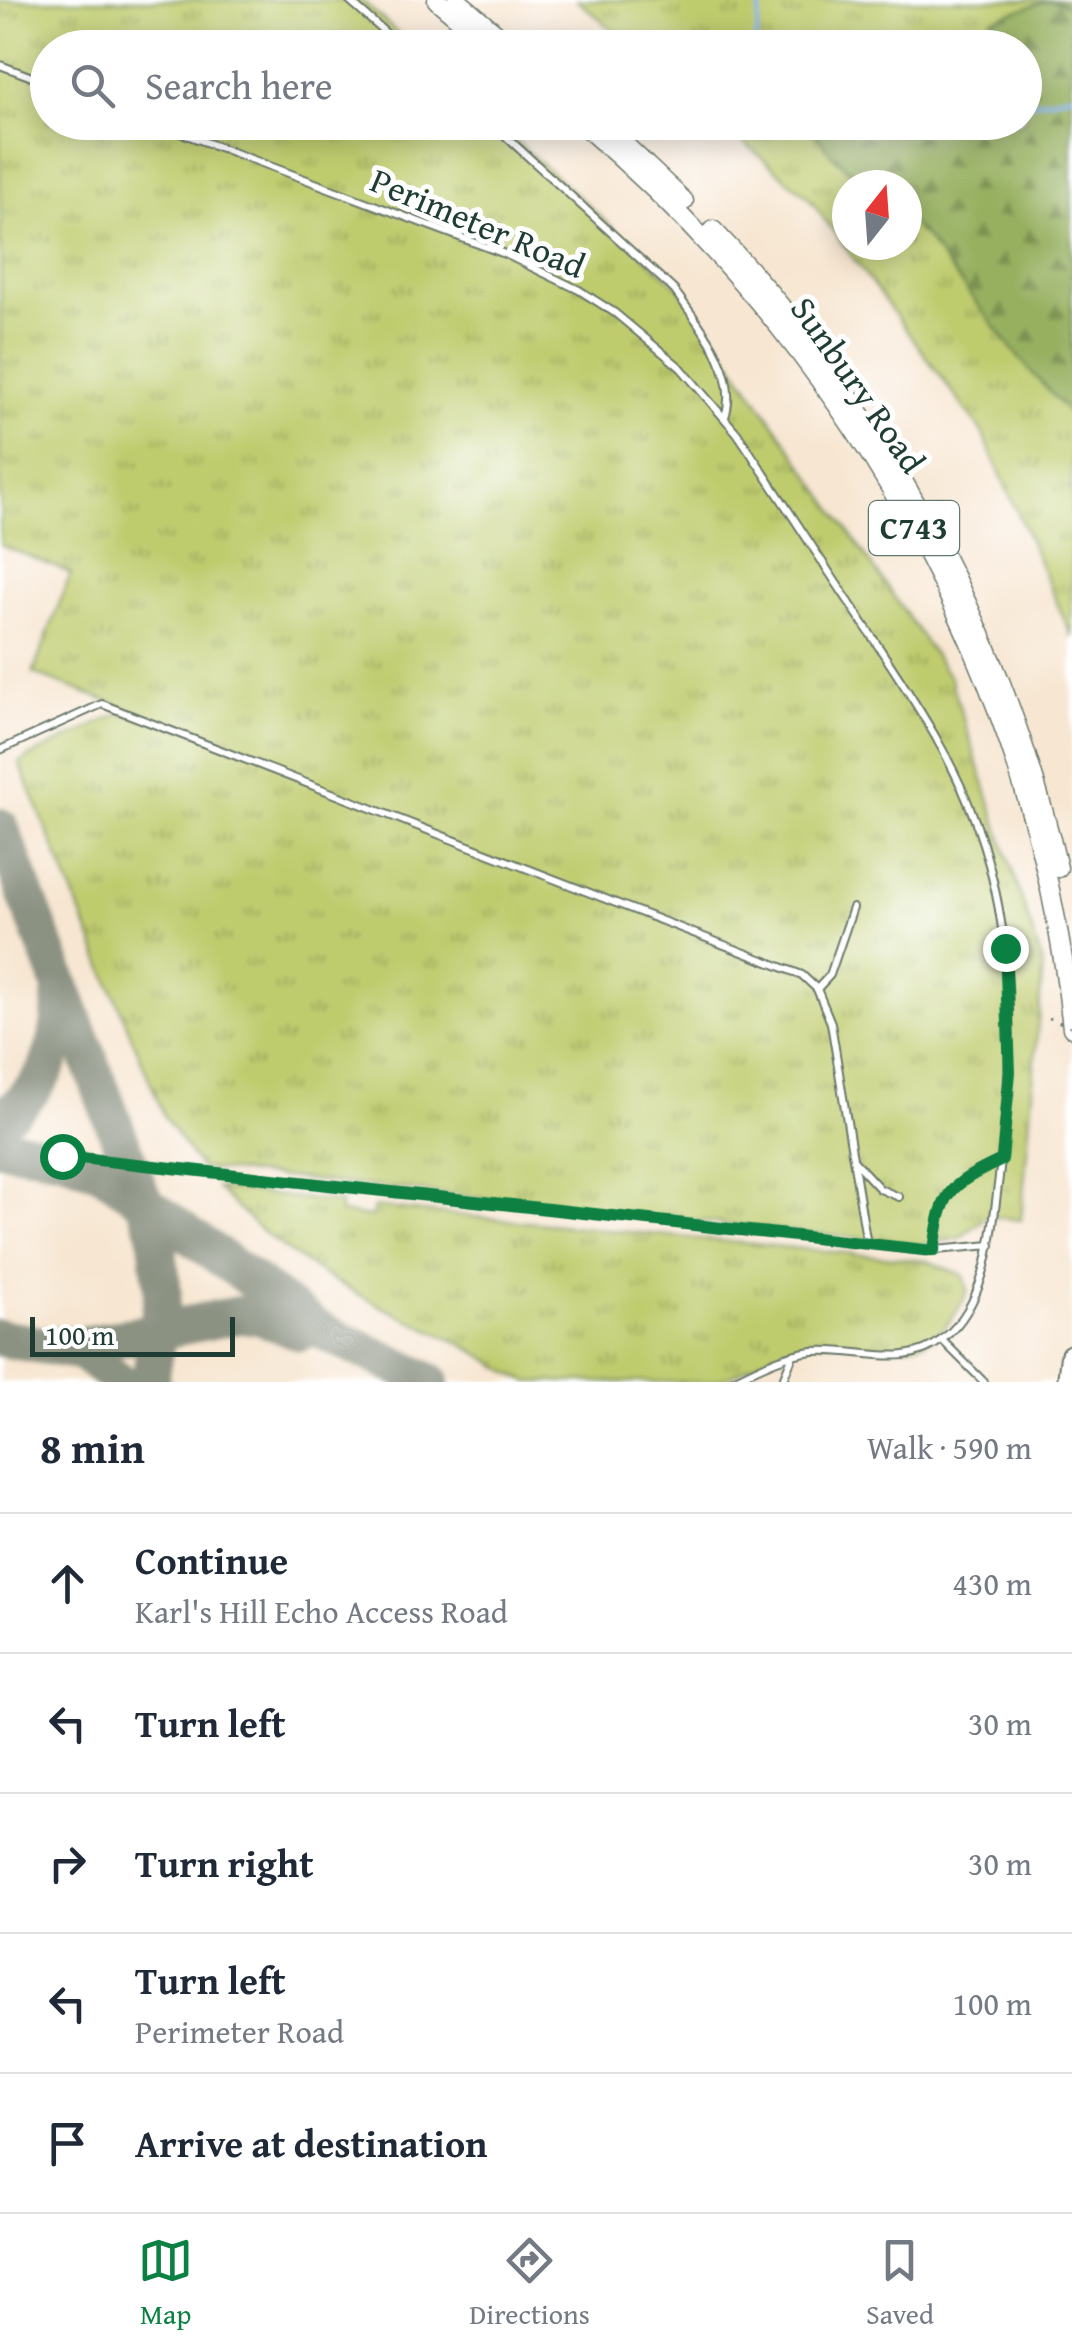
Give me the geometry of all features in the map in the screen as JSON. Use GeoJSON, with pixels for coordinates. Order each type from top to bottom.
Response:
{"type":"FeatureCollection","features":[{"type":"Feature","properties":{"kind":"highway"},"geometry":{"type":"LineString","coordinates":[[1069,1382],[1072,1356]]}},
{"type":"Feature","properties":{"kind":"main road"},"geometry":{"type":"LineString","coordinates":[[437,0],[471,30]]}},
{"type":"Feature","properties":{"kind":"main road"},"geometry":{"type":"LineString","coordinates":[[457,0],[492,30]]}},
{"type":"Feature","properties":{"kind":"main road","name":"Sunbury Road"},"geometry":{"type":"LineString","coordinates":[[600,140],[676,208],[758,299],[812,366],[904,509],[972,643],[1013,753],[1049,882],[1072,1028]]}},
{"type":"Feature","properties":{"kind":"main road","name":"Sunbury Road"},"geometry":{"type":"LineString","coordinates":[[619,140],[762,282],[820,356],[902,478],[972,612],[1023,742],[1044,809],[1072,940]]}},
{"type":"Feature","properties":{"kind":"lane"},"geometry":{"type":"LineString","coordinates":[[348,0],[382,30]]}},
{"type":"Feature","properties":{"kind":"lane"},"geometry":{"type":"LineString","coordinates":[[0,65],[30,76]]}},
{"type":"Feature","properties":{"kind":"lane","name":"Perimeter Road"},"geometry":{"type":"LineString","coordinates":[[199,140],[545,272],[592,298],[649,339],[725,418],[936,736],[977,826],[1005,948],[1010,1072],[990,1245],[972,1301],[942,1340]]}},
{"type":"Feature","properties":{"kind":"lane"},"geometry":{"type":"LineString","coordinates":[[510,140],[674,290],[698,324],[731,386],[725,418]]}},
{"type":"Feature","properties":{"kind":"lane"},"geometry":{"type":"LineString","coordinates":[[0,750],[102,704],[802,975],[816,989],[831,1023],[867,1244]]}},
{"type":"Feature","properties":{"kind":"lane"},"geometry":{"type":"LineString","coordinates":[[816,989],[830,974],[853,908]]}},
{"type":"Feature","properties":{"kind":"lane"},"geometry":{"type":"LineString","coordinates":[[62,1156],[934,1251],[990,1245]]}},
{"type":"Feature","properties":{"kind":"lane"},"geometry":{"type":"LineString","coordinates":[[853,1160],[880,1189],[899,1197]]}},
{"type":"Feature","properties":{"kind":"lane"},"geometry":{"type":"LineString","coordinates":[[934,1251],[944,1196],[965,1178],[1002,1160]]}},
{"type":"Feature","properties":{"kind":"lane"},"geometry":{"type":"LineString","coordinates":[[729,1382],[794,1354],[829,1351],[889,1358],[916,1353],[942,1340],[984,1382]]}},
{"type":"Feature","properties":{"kind":"lane"},"geometry":{"type":"LineString","coordinates":[[782,1382],[794,1354]]}},
{"type":"Feature","properties":{"kind":"path"},"geometry":{"type":"LineString","coordinates":[[1048,1018],[1072,1028]]}},
{"type":"Feature","properties":{"kind":"green space"},"geometry":{"type":"Polygon","coordinates":[[[0,0],[361,0],[394,30],[30,30],[30,140],[515,140],[681,289],[950,678],[1043,965],[1021,1220],[987,1216],[960,1238],[922,1245],[200,1168],[165,1118],[19,762],[128,709],[33,673],[71,573],[0,545],[0,0]]]}},
{"type":"Feature","properties":{"kind":"green space"},"geometry":{"type":"Polygon","coordinates":[[[577,0],[1072,0],[1072,95],[1042,66],[1042,30],[613,30],[577,0]]]}},
{"type":"Feature","properties":{"kind":"green space"},"geometry":{"type":"Polygon","coordinates":[[[1049,0],[1072,6],[1072,417],[1020,359],[922,234],[922,170],[849,170],[821,140],[1042,140],[1042,30],[995,30],[992,19],[1049,0]]]}},
{"type":"Feature","properties":{"kind":"green space"},"geometry":{"type":"Polygon","coordinates":[[[741,140],[821,140],[849,170],[832,170],[832,229],[808,197],[741,140]]]}},
{"type":"Feature","properties":{"kind":"green space"},"geometry":{"type":"Polygon","coordinates":[[[922,233],[1020,359],[1072,417],[1072,637],[982,432],[855,260],[922,260],[922,233]]]}},
{"type":"Feature","properties":{"kind":"green space"},"geometry":{"type":"Polygon","coordinates":[[[217,1188],[340,1203],[340,1213],[372,1217],[374,1207],[927,1261],[964,1276],[968,1290],[952,1318],[935,1336],[917,1344],[897,1347],[830,1341],[805,1343],[707,1382],[531,1382],[333,1280],[274,1240],[217,1188]]]}},
{"type":"Feature","properties":{"kind":"waterway"},"geometry":{"type":"LineString","coordinates":[[757,30],[761,0]]}},
{"type":"Feature","properties":{"kind":"waterway"},"geometry":{"type":"LineString","coordinates":[[1042,101],[1072,95]]}},
{"type":"Feature","properties":{"kind":"taxiway"},"geometry":{"type":"LineString","coordinates":[[0,827],[156,1233],[163,1292],[150,1382]]}},
{"type":"Feature","properties":{"kind":"taxiway"},"geometry":{"type":"LineString","coordinates":[[0,1118],[28,1095],[47,1066],[58,1033],[60,997]]}},
{"type":"Feature","properties":{"kind":"taxiway"},"geometry":{"type":"LineString","coordinates":[[0,1146],[63,1156],[105,1173],[318,1329],[431,1382]]}},
{"type":"Feature","properties":{"kind":"taxiway"},"geometry":{"type":"LineString","coordinates":[[52,1346],[80,1346],[238,1315],[258,1316],[301,1332]]}},
{"type":"Feature","properties":{"kind":"taxiway"},"geometry":{"type":"LineString","coordinates":[[0,1338],[82,1352],[121,1382]]}},
{"type":"Feature","properties":{"kind":"route"},"geometry":{"type":"LineString","coordinates":[[62,1156],[135,1167],[934,1251],[944,1196],[965,1178],[1002,1160],[1010,1072],[1005,948]]}}]}
